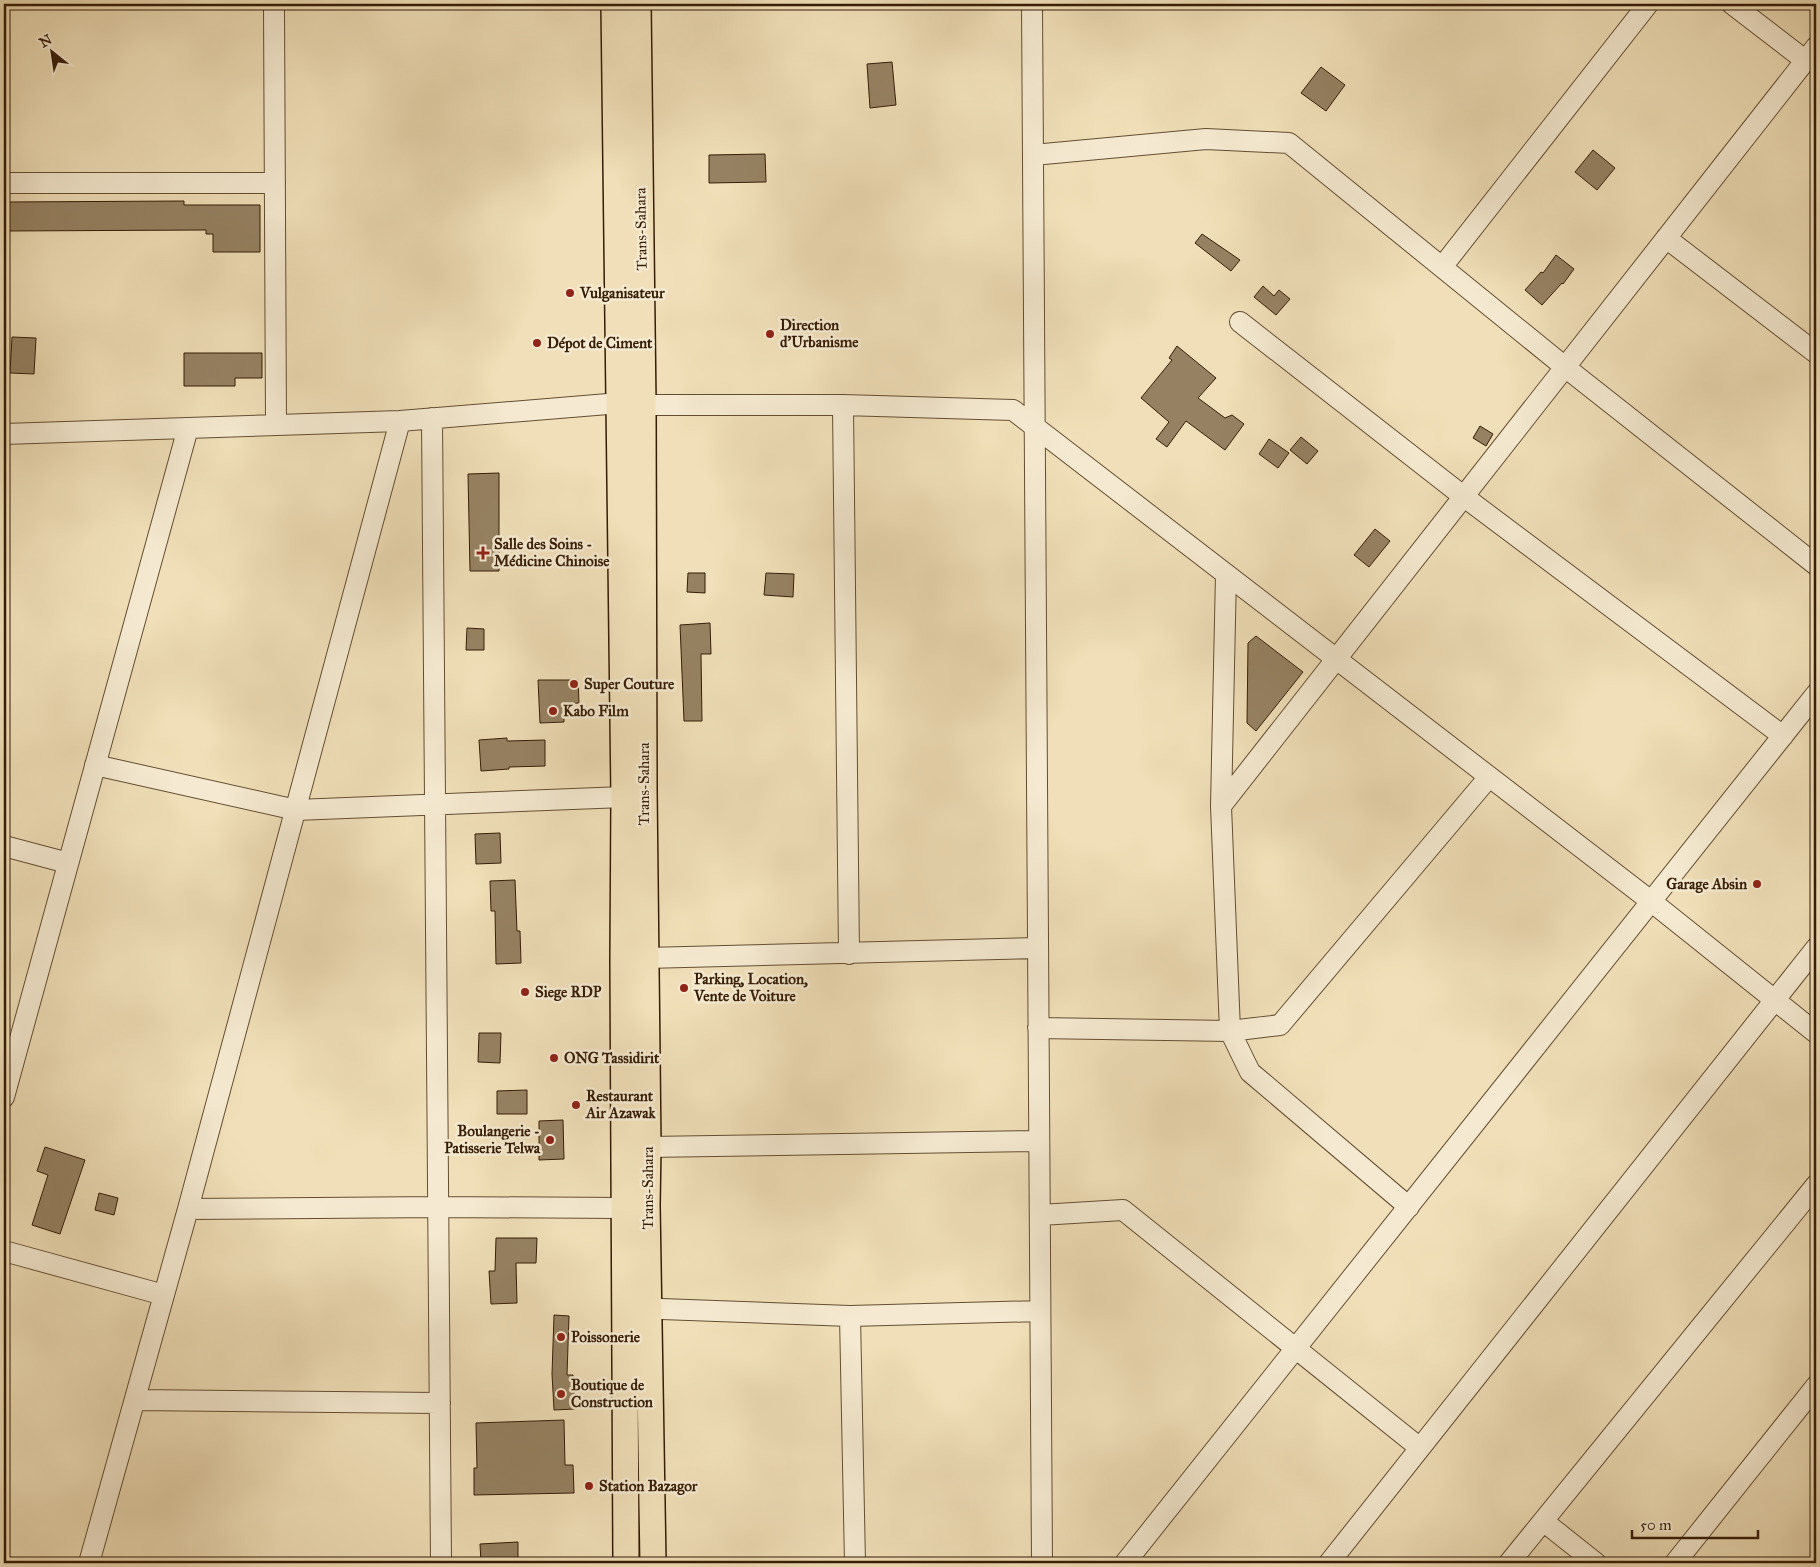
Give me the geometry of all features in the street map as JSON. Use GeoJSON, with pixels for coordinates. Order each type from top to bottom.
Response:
{"type":"FeatureCollection","features":[{"type":"Feature","properties":{"kind":"main road","name":"Trans-Sahara"},"geometry":{"type":"LineString","coordinates":[[614,4],[632,404],[644,789],[652,1563]]}},
{"type":"Feature","properties":{"kind":"main road","name":"Trans-Sahara"},"geometry":{"type":"LineString","coordinates":[[626,1563],[624,797],[638,4]]}},
{"type":"Feature","properties":{"kind":"street"},"geometry":{"type":"LineString","coordinates":[[274,4],[276,425]]}},
{"type":"Feature","properties":{"kind":"street"},"geometry":{"type":"LineString","coordinates":[[1032,4],[1042,1563]]}},
{"type":"Feature","properties":{"kind":"street"},"geometry":{"type":"LineString","coordinates":[[1442,267],[1648,4]]}},
{"type":"Feature","properties":{"kind":"street"},"geometry":{"type":"LineString","coordinates":[[1221,806],[1811,54],[1732,4]]}},
{"type":"Feature","properties":{"kind":"street"},"geometry":{"type":"LineString","coordinates":[[1033,155],[1206,139],[1289,144],[1565,367],[1816,565]]}},
{"type":"Feature","properties":{"kind":"street"},"geometry":{"type":"LineString","coordinates":[[4,182],[275,183]]}},
{"type":"Feature","properties":{"kind":"street"},"geometry":{"type":"LineString","coordinates":[[1666,238],[1816,353]]}},
{"type":"Feature","properties":{"kind":"street"},"geometry":{"type":"LineString","coordinates":[[1240,322],[1463,496],[1783,736]]}},
{"type":"Feature","properties":{"kind":"street"},"geometry":{"type":"LineString","coordinates":[[4,434],[400,421],[632,404],[843,405],[1013,410],[1652,902],[1776,999],[1816,1033]]}},
{"type":"Feature","properties":{"kind":"street"},"geometry":{"type":"LineString","coordinates":[[843,405],[849,954]]}},
{"type":"Feature","properties":{"kind":"street"},"geometry":{"type":"LineString","coordinates":[[432,418],[441,1563]]}},
{"type":"Feature","properties":{"kind":"street"},"geometry":{"type":"LineString","coordinates":[[88,1563],[188,1210],[400,421]]}},
{"type":"Feature","properties":{"kind":"street"},"geometry":{"type":"LineString","coordinates":[[4,1097],[10,1050],[68,863],[188,428]]}},
{"type":"Feature","properties":{"kind":"street"},"geometry":{"type":"LineString","coordinates":[[1226,574],[1221,806],[1230,1031],[1250,1072],[1409,1207]]}},
{"type":"Feature","properties":{"kind":"street"},"geometry":{"type":"LineString","coordinates":[[1125,1563],[1816,694]]}},
{"type":"Feature","properties":{"kind":"street"},"geometry":{"type":"LineString","coordinates":[[95,765],[296,810],[624,797]]}},
{"type":"Feature","properties":{"kind":"street"},"geometry":{"type":"LineString","coordinates":[[1038,1028],[1230,1031],[1280,1025],[1489,776]]}},
{"type":"Feature","properties":{"kind":"street"},"geometry":{"type":"LineString","coordinates":[[4,846],[68,863]]}},
{"type":"Feature","properties":{"kind":"street"},"geometry":{"type":"LineString","coordinates":[[646,958],[1038,948]]}},
{"type":"Feature","properties":{"kind":"street"},"geometry":{"type":"LineString","coordinates":[[1329,1563],[1816,948]]}},
{"type":"Feature","properties":{"kind":"street"},"geometry":{"type":"LineString","coordinates":[[648,1147],[1039,1142]]}},
{"type":"Feature","properties":{"kind":"street"},"geometry":{"type":"LineString","coordinates":[[1510,1563],[1816,1185]]}},
{"type":"Feature","properties":{"kind":"street"},"geometry":{"type":"LineString","coordinates":[[188,1210],[624,1208]]}},
{"type":"Feature","properties":{"kind":"street"},"geometry":{"type":"LineString","coordinates":[[1040,1215],[1123,1210],[1420,1448]]}},
{"type":"Feature","properties":{"kind":"street"},"geometry":{"type":"LineString","coordinates":[[4,1251],[164,1295]]}},
{"type":"Feature","properties":{"kind":"street"},"geometry":{"type":"LineString","coordinates":[[625,1308],[850,1316],[1040,1311]]}},
{"type":"Feature","properties":{"kind":"street"},"geometry":{"type":"LineString","coordinates":[[850,1316],[855,1563]]}},
{"type":"Feature","properties":{"kind":"street"},"geometry":{"type":"LineString","coordinates":[[1675,1563],[1816,1386]]}},
{"type":"Feature","properties":{"kind":"street"},"geometry":{"type":"LineString","coordinates":[[134,1400],[440,1403]]}},
{"type":"Feature","properties":{"kind":"street"},"geometry":{"type":"LineString","coordinates":[[1543,1521],[1596,1563]]}},
{"type":"Feature","properties":{"kind":"building"},"geometry":{"type":"Polygon","coordinates":[[[892,62],[896,105],[870,108],[867,64],[892,62]]]}},
{"type":"Feature","properties":{"kind":"building"},"geometry":{"type":"Polygon","coordinates":[[[1321,67],[1345,85],[1326,111],[1301,93],[1321,67]]]}},
{"type":"Feature","properties":{"kind":"building"},"geometry":{"type":"Polygon","coordinates":[[[1593,150],[1615,168],[1597,190],[1575,172],[1593,150]]]}},
{"type":"Feature","properties":{"kind":"building"},"geometry":{"type":"Polygon","coordinates":[[[765,154],[766,182],[709,183],[709,155],[765,154]]]}},
{"type":"Feature","properties":{"kind":"building"},"geometry":{"type":"Polygon","coordinates":[[[184,201],[184,205],[260,205],[260,252],[213,252],[213,234],[206,234],[206,230],[4,231],[4,202],[184,201]]]}},
{"type":"Feature","properties":{"kind":"building"},"geometry":{"type":"Polygon","coordinates":[[[1202,234],[1240,260],[1231,271],[1195,243],[1202,234]]]}},
{"type":"Feature","properties":{"kind":"building"},"geometry":{"type":"Polygon","coordinates":[[[1556,255],[1574,269],[1563,284],[1542,305],[1525,290],[1541,272],[1543,273],[1556,255]]]}},
{"type":"Feature","properties":{"kind":"building"},"geometry":{"type":"Polygon","coordinates":[[[1263,286],[1274,296],[1279,290],[1290,299],[1276,315],[1254,297],[1263,286]]]}},
{"type":"Feature","properties":{"kind":"building"},"geometry":{"type":"Polygon","coordinates":[[[12,337],[36,338],[34,374],[10,373],[12,337]]]}},
{"type":"Feature","properties":{"kind":"building"},"geometry":{"type":"Polygon","coordinates":[[[1177,346],[1216,378],[1198,398],[1225,418],[1232,415],[1244,424],[1225,450],[1186,421],[1167,447],[1156,439],[1169,422],[1141,398],[1172,360],[1169,358],[1177,346]]]}},
{"type":"Feature","properties":{"kind":"building"},"geometry":{"type":"Polygon","coordinates":[[[184,353],[262,353],[262,378],[235,378],[235,386],[184,386],[184,353]]]}},
{"type":"Feature","properties":{"kind":"building"},"geometry":{"type":"Polygon","coordinates":[[[1480,426],[1493,434],[1486,446],[1473,438],[1480,426]]]}},
{"type":"Feature","properties":{"kind":"building"},"geometry":{"type":"Polygon","coordinates":[[[1301,437],[1318,451],[1307,464],[1290,450],[1301,437]]]}},
{"type":"Feature","properties":{"kind":"building"},"geometry":{"type":"Polygon","coordinates":[[[1269,439],[1289,453],[1278,468],[1259,454],[1269,439]]]}},
{"type":"Feature","properties":{"kind":"building"},"geometry":{"type":"Polygon","coordinates":[[[499,473],[499,571],[470,571],[468,474],[499,473]]]}},
{"type":"Feature","properties":{"kind":"building"},"geometry":{"type":"Polygon","coordinates":[[[1375,529],[1390,541],[1369,567],[1354,555],[1375,529]]]}},
{"type":"Feature","properties":{"kind":"building"},"geometry":{"type":"Polygon","coordinates":[[[688,573],[705,573],[705,593],[687,592],[688,573]]]}},
{"type":"Feature","properties":{"kind":"building"},"geometry":{"type":"Polygon","coordinates":[[[766,573],[794,574],[793,597],[764,595],[766,573]]]}},
{"type":"Feature","properties":{"kind":"building"},"geometry":{"type":"Polygon","coordinates":[[[710,623],[711,654],[701,654],[702,721],[684,721],[680,625],[710,623]]]}},
{"type":"Feature","properties":{"kind":"building"},"geometry":{"type":"Polygon","coordinates":[[[467,628],[484,629],[484,650],[466,650],[467,628]]]}},
{"type":"Feature","properties":{"kind":"building"},"geometry":{"type":"Polygon","coordinates":[[[1256,636],[1303,672],[1256,731],[1247,723],[1248,643],[1256,636]]]}},
{"type":"Feature","properties":{"kind":"building"},"geometry":{"type":"Polygon","coordinates":[[[538,680],[578,680],[579,703],[564,704],[564,722],[540,723],[538,680]]]}},
{"type":"Feature","properties":{"kind":"building"},"geometry":{"type":"Polygon","coordinates":[[[507,738],[507,741],[545,740],[545,766],[509,767],[509,769],[481,771],[479,740],[507,738]]]}},
{"type":"Feature","properties":{"kind":"building"},"geometry":{"type":"Polygon","coordinates":[[[500,833],[501,863],[476,864],[475,834],[500,833]]]}},
{"type":"Feature","properties":{"kind":"building"},"geometry":{"type":"Polygon","coordinates":[[[515,880],[517,931],[520,931],[521,963],[496,964],[495,911],[491,911],[490,881],[515,880]]]}},
{"type":"Feature","properties":{"kind":"building"},"geometry":{"type":"Polygon","coordinates":[[[479,1033],[501,1033],[500,1063],[478,1062],[479,1033]]]}},
{"type":"Feature","properties":{"kind":"building"},"geometry":{"type":"Polygon","coordinates":[[[527,1090],[527,1114],[497,1114],[497,1091],[527,1090]]]}},
{"type":"Feature","properties":{"kind":"building"},"geometry":{"type":"Polygon","coordinates":[[[563,1120],[564,1159],[539,1160],[539,1121],[563,1120]]]}},
{"type":"Feature","properties":{"kind":"building"},"geometry":{"type":"Polygon","coordinates":[[[45,1147],[85,1160],[60,1234],[32,1225],[48,1175],[37,1171],[45,1147]]]}},
{"type":"Feature","properties":{"kind":"building"},"geometry":{"type":"Polygon","coordinates":[[[99,1193],[118,1198],[114,1215],[95,1210],[99,1193]]]}},
{"type":"Feature","properties":{"kind":"building"},"geometry":{"type":"Polygon","coordinates":[[[496,1238],[537,1238],[536,1263],[516,1263],[517,1303],[491,1304],[489,1271],[495,1271],[496,1238]]]}},
{"type":"Feature","properties":{"kind":"building"},"geometry":{"type":"Polygon","coordinates":[[[554,1315],[569,1316],[567,1375],[573,1375],[575,1409],[554,1410],[552,1374],[554,1315]]]}},
{"type":"Feature","properties":{"kind":"building"},"geometry":{"type":"Polygon","coordinates":[[[564,1420],[565,1465],[573,1465],[574,1493],[474,1495],[474,1468],[477,1468],[476,1423],[564,1420]]]}},
{"type":"Feature","properties":{"kind":"building"},"geometry":{"type":"Polygon","coordinates":[[[518,1542],[518,1563],[481,1563],[480,1544],[518,1542]]]}},
{"type":"Feature","properties":{"kind":"place","name":"Vulganisateur"},"geometry":{"type":"Point","coordinates":[570,293]}},
{"type":"Feature","properties":{"kind":"place","name":"Direction d'Urbanisme"},"geometry":{"type":"Point","coordinates":[770,334]}},
{"type":"Feature","properties":{"kind":"place","name":"Dépot de Ciment"},"geometry":{"type":"Point","coordinates":[537,343]}},
{"type":"Feature","properties":{"kind":"place","name":"Salle des Soins - Médicine Chinoise"},"geometry":{"type":"Point","coordinates":[483,553]}},
{"type":"Feature","properties":{"kind":"place","name":"Super Couture"},"geometry":{"type":"Point","coordinates":[574,684]}},
{"type":"Feature","properties":{"kind":"place","name":"Kabo Film"},"geometry":{"type":"Point","coordinates":[553,711]}},
{"type":"Feature","properties":{"kind":"place","name":"Garage Absin"},"geometry":{"type":"Point","coordinates":[1757,884]}},
{"type":"Feature","properties":{"kind":"place","name":"Parking, Location, Vente de Voiture"},"geometry":{"type":"Point","coordinates":[684,988]}},
{"type":"Feature","properties":{"kind":"place","name":"Siege RDP"},"geometry":{"type":"Point","coordinates":[525,992]}},
{"type":"Feature","properties":{"kind":"place","name":"ONG Tassidirit"},"geometry":{"type":"Point","coordinates":[554,1058]}},
{"type":"Feature","properties":{"kind":"place","name":"Restaurant Air Azawak"},"geometry":{"type":"Point","coordinates":[576,1105]}},
{"type":"Feature","properties":{"kind":"place","name":"Boulangerie - Patisserie Telwa"},"geometry":{"type":"Point","coordinates":[550,1140]}},
{"type":"Feature","properties":{"kind":"place","name":"Poissonerie"},"geometry":{"type":"Point","coordinates":[561,1337]}},
{"type":"Feature","properties":{"kind":"place","name":"Boutique de Construction"},"geometry":{"type":"Point","coordinates":[561,1394]}},
{"type":"Feature","properties":{"kind":"place","name":"Station Bazagor"},"geometry":{"type":"Point","coordinates":[589,1486]}}]}
